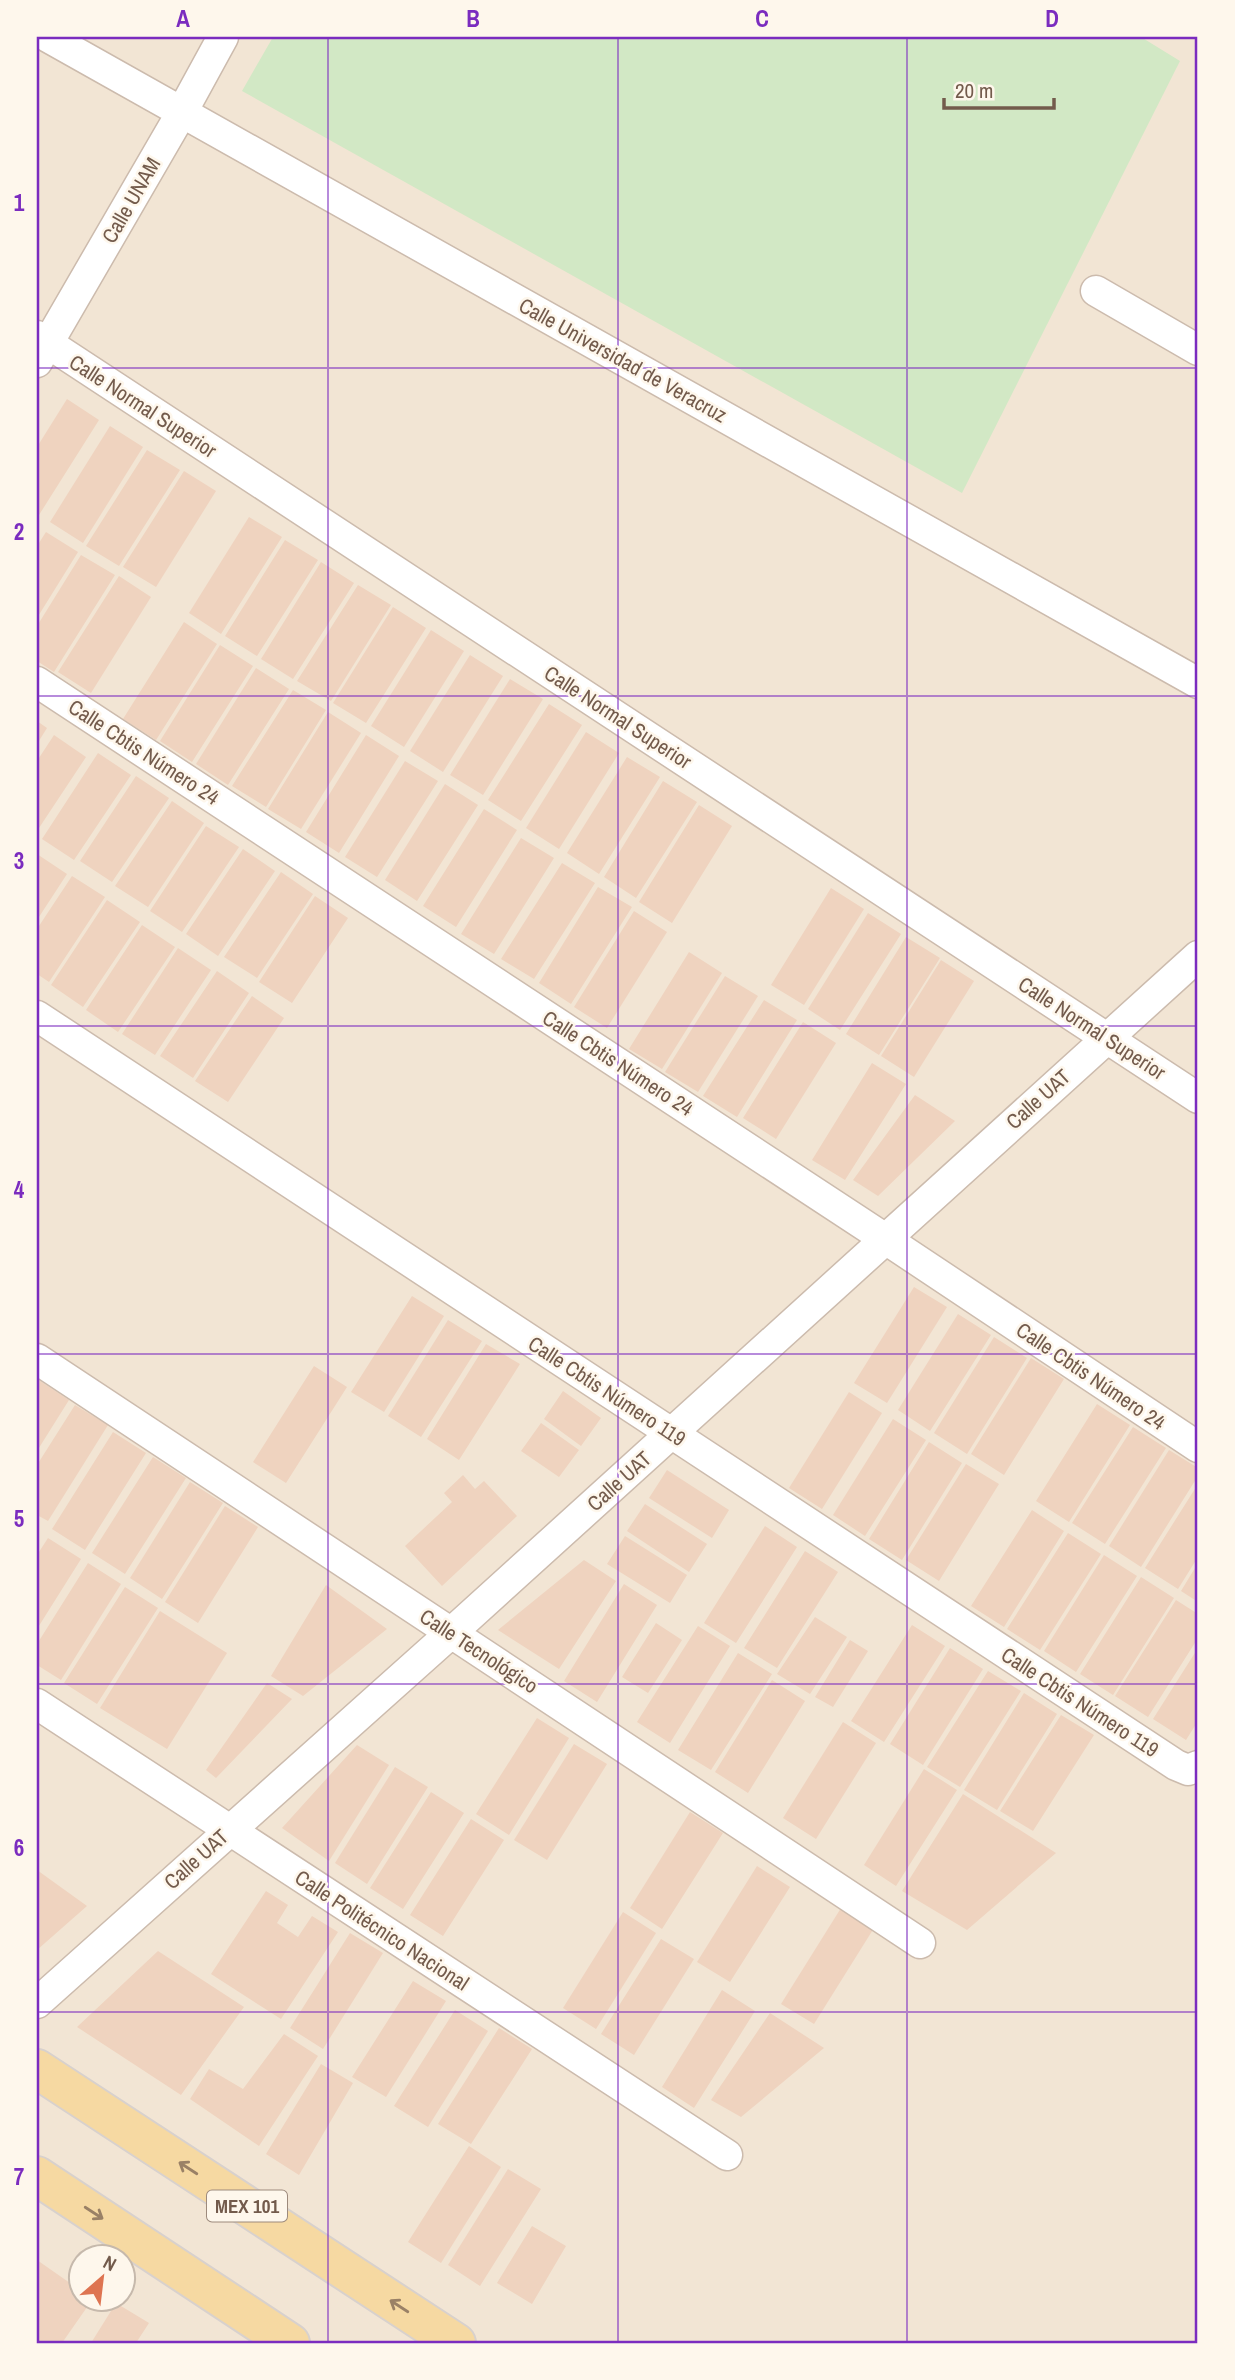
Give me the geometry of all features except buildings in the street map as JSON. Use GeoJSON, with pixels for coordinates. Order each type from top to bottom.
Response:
{"type":"FeatureCollection","features":[{"type":"Feature","properties":{"kind":"main road","name":"MEX 101"},"geometry":{"type":"LineString","coordinates":[[37,2069],[456,2343]]}},
{"type":"Feature","properties":{"kind":"main road"},"geometry":{"type":"LineString","coordinates":[[37,2176],[290,2343]]}},
{"type":"Feature","properties":{"kind":"street","name":"Calle Universidad de Veracruz"},"geometry":{"type":"LineString","coordinates":[[48,37],[1198,683]]}},
{"type":"Feature","properties":{"kind":"street","name":"Calle UNAM"},"geometry":{"type":"LineString","coordinates":[[41,347],[182,112],[223,37]]}},
{"type":"Feature","properties":{"kind":"street"},"geometry":{"type":"LineString","coordinates":[[1096,291],[1198,349]]}},
{"type":"Feature","properties":{"kind":"street","name":"Calle Normal Superior"},"geometry":{"type":"LineString","coordinates":[[41,347],[1198,1098]]}},
{"type":"Feature","properties":{"kind":"street","name":"Calle Cbtis Número 24"},"geometry":{"type":"LineString","coordinates":[[37,682],[1198,1447]]}},
{"type":"Feature","properties":{"kind":"street","name":"Calle UAT"},"geometry":{"type":"LineString","coordinates":[[37,2003],[451,1633],[1198,956]]}},
{"type":"Feature","properties":{"kind":"street","name":"Calle Cbtis Número 119"},"geometry":{"type":"LineString","coordinates":[[37,1016],[671,1433],[1187,1766]]}},
{"type":"Feature","properties":{"kind":"street","name":"Calle Tecnológico"},"geometry":{"type":"LineString","coordinates":[[37,1359],[920,1943]]}},
{"type":"Feature","properties":{"kind":"street","name":"Calle Politécnico Nacional"},"geometry":{"type":"LineString","coordinates":[[37,1704],[727,2155]]}},
{"type":"Feature","properties":{"kind":"shaded area"},"geometry":{"type":"Polygon","coordinates":[[[37,37],[1198,37],[1198,2343],[37,2343],[37,37]]]}},
{"type":"Feature","properties":{"kind":"green space"},"geometry":{"type":"Polygon","coordinates":[[[273,37],[1141,37],[1180,61],[962,493],[242,91],[273,37]]]}}]}
